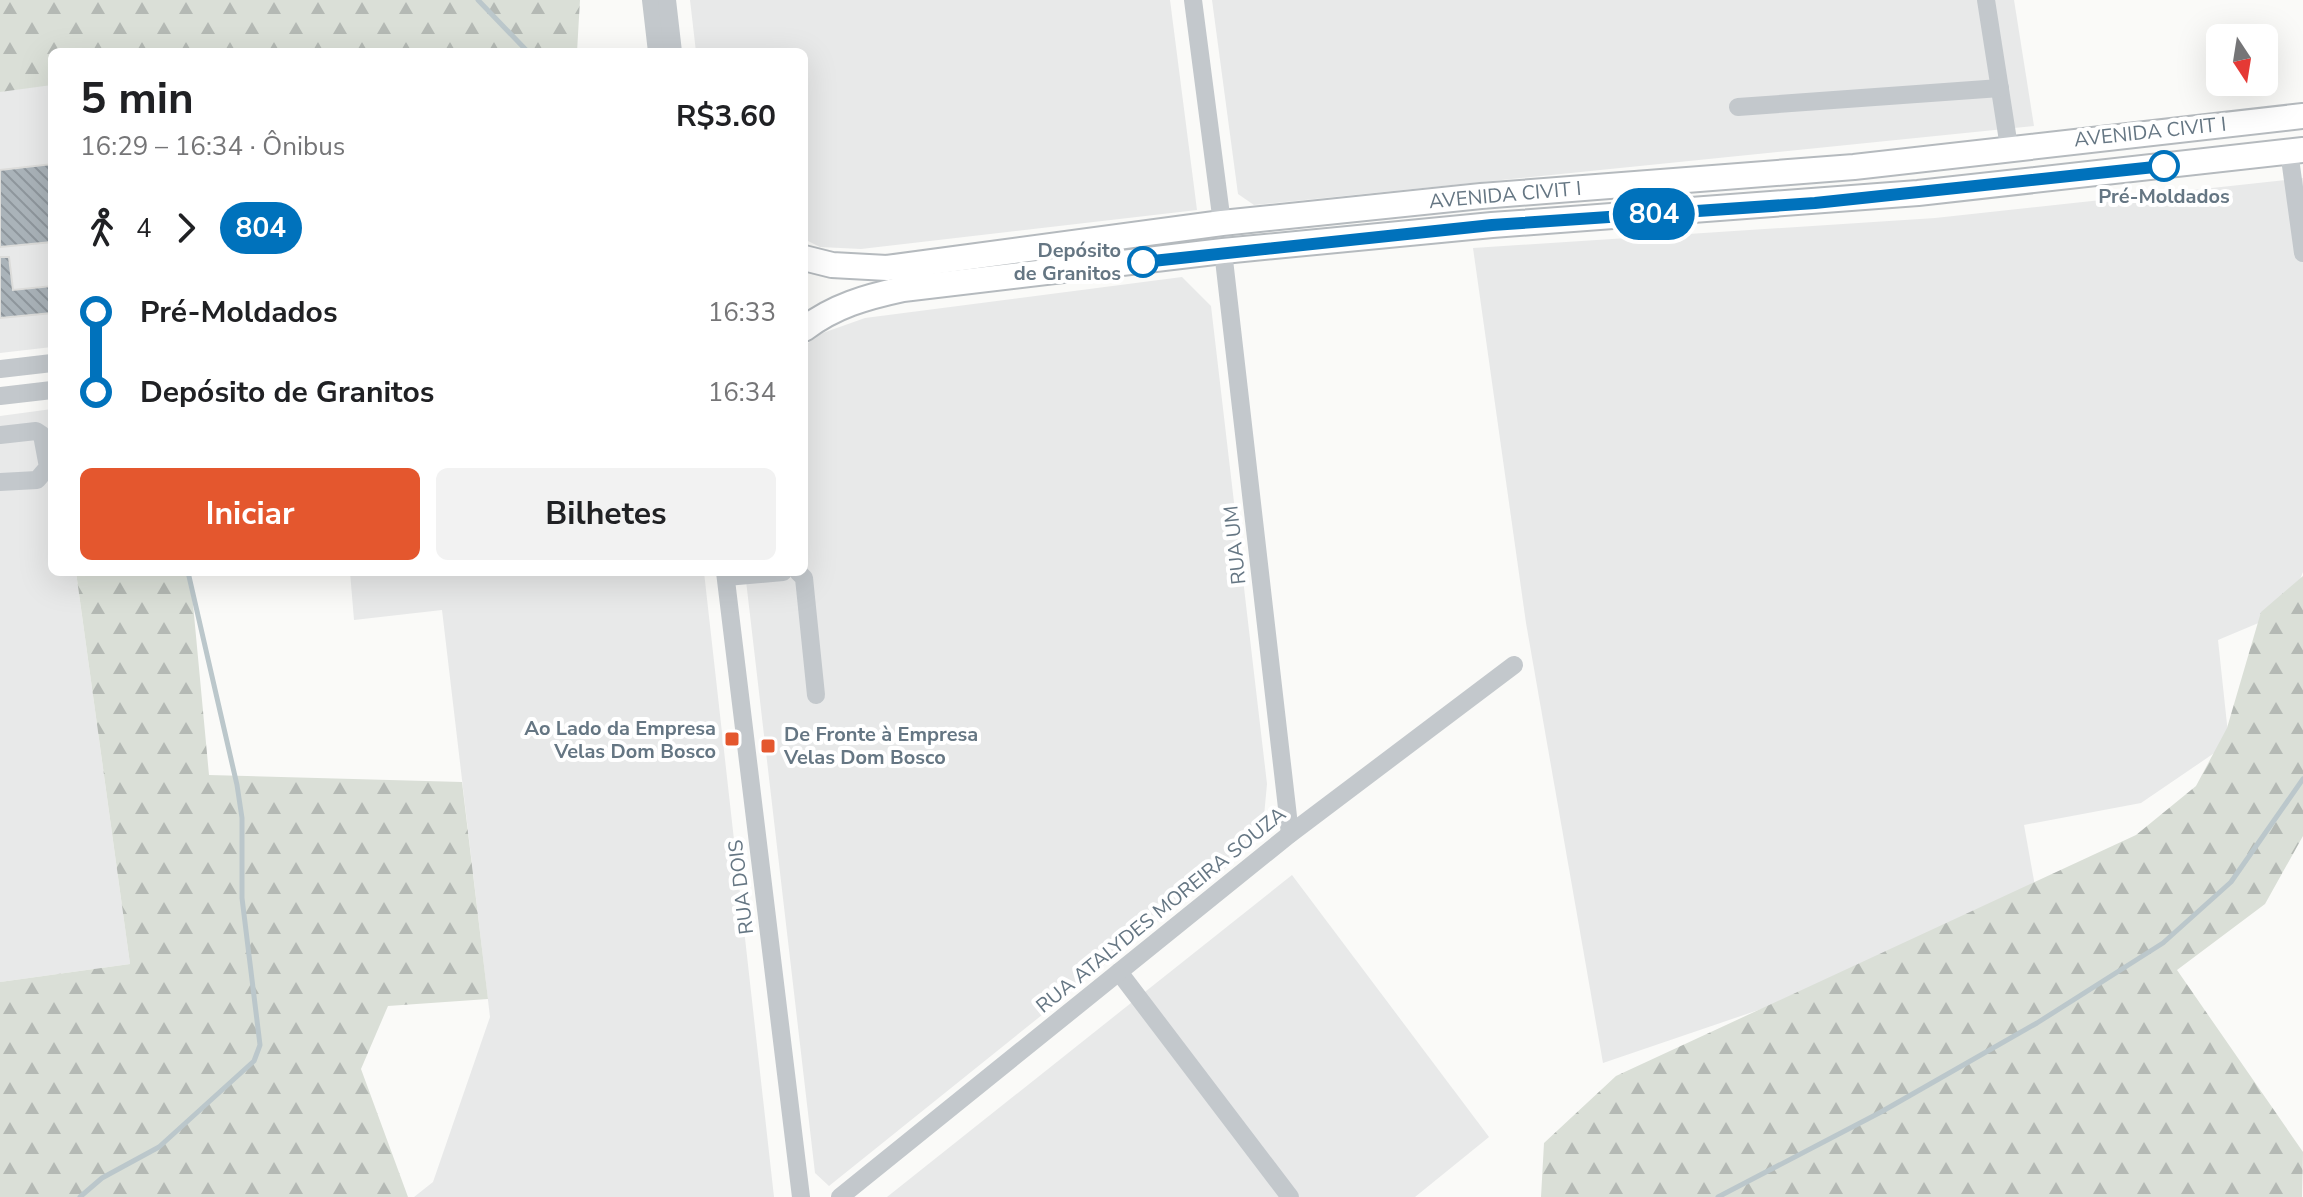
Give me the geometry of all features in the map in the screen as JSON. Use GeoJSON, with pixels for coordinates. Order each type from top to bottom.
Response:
{"type":"FeatureCollection","features":[{"type":"Feature","properties":{"kind":"main road","name":"AVENIDA CIVIT I"},"geometry":{"type":"LineString","coordinates":[[808,259],[832,265],[887,268],[1222,223],[1481,196],[1854,167],[2303,116]]}},
{"type":"Feature","properties":{"kind":"main road","name":"AVENIDA CIVIT I"},"geometry":{"type":"LineString","coordinates":[[808,326],[825,313],[864,297],[903,289],[1223,251],[1492,225],[1918,193],[2296,151]]}},
{"type":"Feature","properties":{"kind":"street"},"geometry":{"type":"LineString","coordinates":[[651,0],[657,48]]}},
{"type":"Feature","properties":{"kind":"street"},"geometry":{"type":"LineString","coordinates":[[667,0],[673,48]]}},
{"type":"Feature","properties":{"kind":"street"},"geometry":{"type":"LineString","coordinates":[[1193,0],[1222,223]]}},
{"type":"Feature","properties":{"kind":"street"},"geometry":{"type":"LineString","coordinates":[[1986,0],[2009,147]]}},
{"type":"Feature","properties":{"kind":"street"},"geometry":{"type":"LineString","coordinates":[[1738,107],[2000,88]]}},
{"type":"Feature","properties":{"kind":"street"},"geometry":{"type":"LineString","coordinates":[[2296,151],[2303,253]]}},
{"type":"Feature","properties":{"kind":"street","name":"RUA UM"},"geometry":{"type":"LineString","coordinates":[[1223,251],[1290,834]]}},
{"type":"Feature","properties":{"kind":"street"},"geometry":{"type":"LineString","coordinates":[[0,369],[48,363]]}},
{"type":"Feature","properties":{"kind":"street"},"geometry":{"type":"LineString","coordinates":[[0,396],[48,390]]}},
{"type":"Feature","properties":{"kind":"street"},"geometry":{"type":"LineString","coordinates":[[0,435],[36,431],[42,435],[48,467],[37,480],[0,482]]}},
{"type":"Feature","properties":{"kind":"street","name":"RUA DOIS"},"geometry":{"type":"LineString","coordinates":[[726,576],[801,1197]]}},
{"type":"Feature","properties":{"kind":"street"},"geometry":{"type":"LineString","coordinates":[[802,576],[816,695]]}},
{"type":"Feature","properties":{"kind":"street","name":"RUA ATALYDES MOREIRA SOUZA"},"geometry":{"type":"LineString","coordinates":[[841,1197],[1290,834],[1514,665]]}},
{"type":"Feature","properties":{"kind":"street"},"geometry":{"type":"LineString","coordinates":[[1119,972],[1290,1197]]}},
{"type":"Feature","properties":{"kind":"shaded area"},"geometry":{"type":"Polygon","coordinates":[[[690,0],[1170,0],[1197,210],[861,249],[820,247],[808,241],[808,48],[696,48],[690,0]]]}},
{"type":"Feature","properties":{"kind":"shaded area"},"geometry":{"type":"Polygon","coordinates":[[[1212,0],[2014,0],[2034,126],[1254,205],[1238,194],[1212,0]]]}},
{"type":"Feature","properties":{"kind":"shaded area"},"geometry":{"type":"Polygon","coordinates":[[[0,50],[48,52],[48,347],[0,353],[0,50]]]}},
{"type":"Feature","properties":{"kind":"shaded area"},"geometry":{"type":"Polygon","coordinates":[[[2303,178],[2303,572],[2287,611],[2218,640],[2229,743],[2141,803],[2024,825],[2040,914],[1603,1063],[1526,623],[1473,248],[1935,218],[2303,178]]]}},
{"type":"Feature","properties":{"kind":"shaded area"},"geometry":{"type":"Polygon","coordinates":[[[1182,277],[1211,306],[1267,784],[1264,816],[1255,844],[829,1186],[815,1173],[745,576],[808,576],[808,343],[817,335],[865,318],[1182,277]]]}},
{"type":"Feature","properties":{"kind":"shaded area"},"geometry":{"type":"Polygon","coordinates":[[[48,410],[48,576],[77,576],[130,964],[0,982],[0,416],[48,410]]]}},
{"type":"Feature","properties":{"kind":"shaded area"},"geometry":{"type":"Polygon","coordinates":[[[350,576],[704,576],[774,1197],[414,1197],[433,1182],[490,1017],[442,610],[354,620],[350,576]]]}},
{"type":"Feature","properties":{"kind":"shaded area"},"geometry":{"type":"Polygon","coordinates":[[[1292,875],[1489,1137],[1415,1197],[887,1197],[1292,875]]]}},
{"type":"Feature","properties":{"kind":"green space"},"geometry":{"type":"Polygon","coordinates":[[[0,0],[580,0],[577,48],[48,48],[48,86],[0,92],[0,0]]]}},
{"type":"Feature","properties":{"kind":"green space"},"geometry":{"type":"Polygon","coordinates":[[[77,576],[190,576],[209,775],[462,782],[488,999],[388,1006],[361,1069],[408,1197],[0,1197],[0,982],[130,964],[77,576]]]}},
{"type":"Feature","properties":{"kind":"green space"},"geometry":{"type":"Polygon","coordinates":[[[2303,576],[2303,836],[2265,904],[2177,970],[2303,1152],[2302,1197],[1541,1197],[1544,1143],[1616,1076],[2136,835],[2196,786],[2227,728],[2261,612],[2303,576]]]}},
{"type":"Feature","properties":{"kind":"building"},"geometry":{"type":"Polygon","coordinates":[[[48,164],[48,242],[0,247],[0,170],[48,164]]]}},
{"type":"Feature","properties":{"kind":"building"},"geometry":{"type":"Polygon","coordinates":[[[0,257],[9,257],[13,290],[48,286],[48,313],[0,318],[0,257]]]}},
{"type":"Feature","properties":{"kind":"waterway"},"geometry":{"type":"LineString","coordinates":[[478,0],[524,48]]}},
{"type":"Feature","properties":{"kind":"waterway"},"geometry":{"type":"LineString","coordinates":[[80,1197],[102,1178],[159,1147],[254,1061],[260,1045],[242,898],[242,818],[237,785],[189,576]]}},
{"type":"Feature","properties":{"kind":"waterway"},"geometry":{"type":"LineString","coordinates":[[1718,1197],[1881,1112],[2037,1023],[2163,943],[2231,882],[2303,779]]}},
{"type":"Feature","properties":{"kind":"bus line","name":"804"},"geometry":{"type":"LineString","coordinates":[[1143,262],[1223,251],[1492,225],[1815,203],[2164,166]]}},
{"type":"Feature","properties":{"kind":"place","name":"Pré-Moldados"},"geometry":{"type":"Point","coordinates":[2164,166]}},
{"type":"Feature","properties":{"kind":"place","name":"Depósito de Granitos"},"geometry":{"type":"Point","coordinates":[1143,262]}},
{"type":"Feature","properties":{"kind":"place","name":"Ao Lado da Empresa Velas Dom Bosco"},"geometry":{"type":"Point","coordinates":[732,739]}},
{"type":"Feature","properties":{"kind":"place","name":"De Fronte à Empresa Velas Dom Bosco"},"geometry":{"type":"Point","coordinates":[768,746]}}]}
